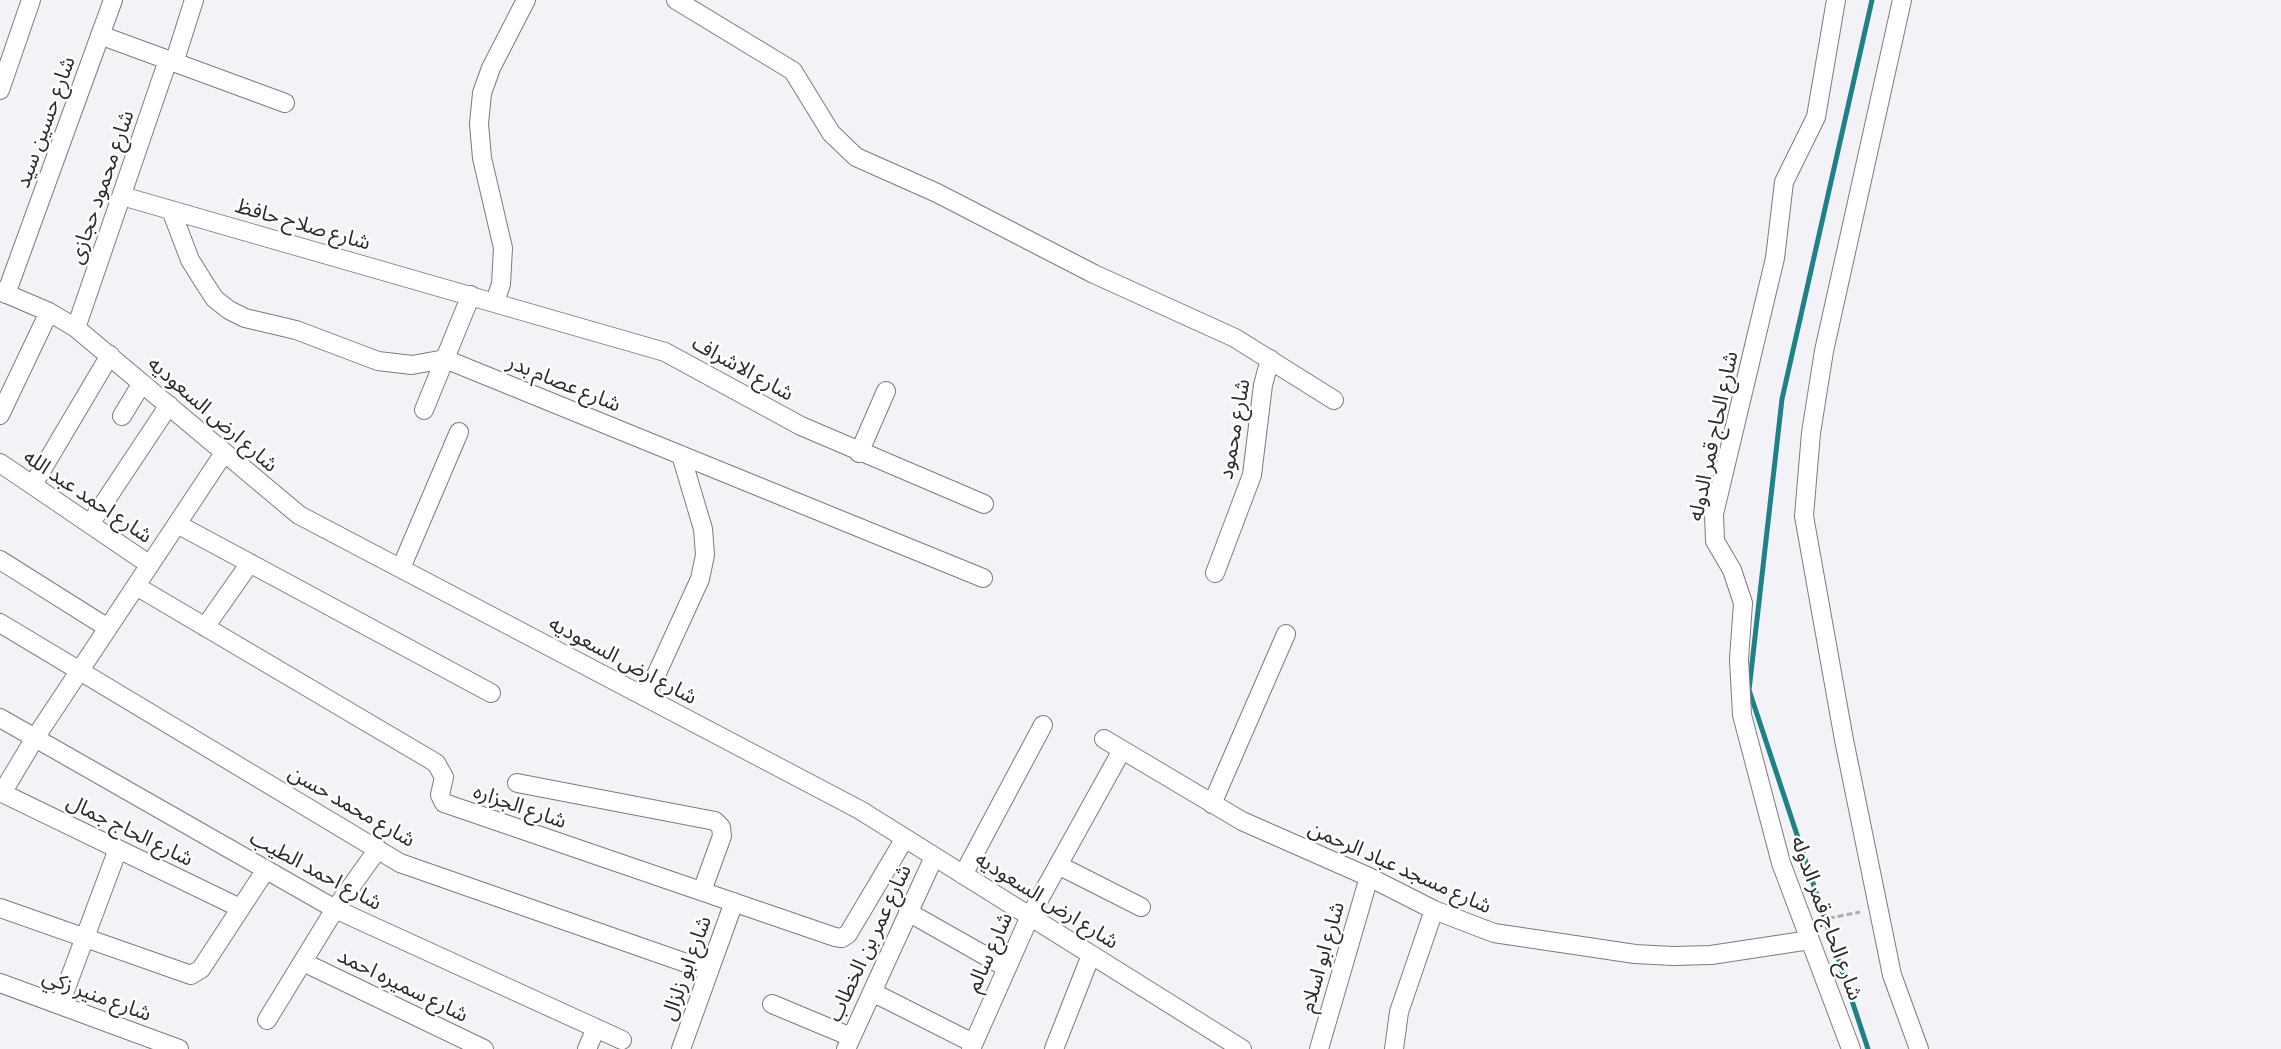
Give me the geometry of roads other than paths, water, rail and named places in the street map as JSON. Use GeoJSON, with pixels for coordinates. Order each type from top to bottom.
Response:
{"type":"FeatureCollection","features":[{"type":"Feature","properties":{"kind":"street"},"geometry":{"type":"LineString","coordinates":[[0,90],[32,0]]}},
{"type":"Feature","properties":{"kind":"street","name":"شارع حسين سيد"},"geometry":{"type":"LineString","coordinates":[[3,292],[113,0]]}},
{"type":"Feature","properties":{"kind":"street","name":"شارع محمود حجازى"},"geometry":{"type":"LineString","coordinates":[[76,328],[194,0]]}},
{"type":"Feature","properties":{"kind":"street"},"geometry":{"type":"LineString","coordinates":[[495,302],[501,285],[503,248],[482,158],[479,124],[482,93],[491,68],[526,0]]}},
{"type":"Feature","properties":{"kind":"street"},"geometry":{"type":"LineString","coordinates":[[676,0],[793,71],[831,133],[856,157],[937,193],[1094,274],[1235,338],[1334,400]]}},
{"type":"Feature","properties":{"kind":"street","name":"شارع الحاج قمر الدوله"},"geometry":{"type":"LineString","coordinates":[[1836,0],[1816,117],[1784,182],[1768,295],[1714,514],[1714,541],[1732,570],[1743,603],[1739,659],[1742,715],[1781,863],[1851,1049]]}},
{"type":"Feature","properties":{"kind":"street","name":"شارع الحاج قمر الدوله"},"geometry":{"type":"LineString","coordinates":[[1902,0],[1824,351],[1810,433],[1804,516],[1844,740],[1892,975],[1919,1049]]}},
{"type":"Feature","properties":{"kind":"street"},"geometry":{"type":"LineString","coordinates":[[100,35],[285,103]]}},
{"type":"Feature","properties":{"kind":"street","name":"شارع صلاح حافظ"},"geometry":{"type":"LineString","coordinates":[[122,196],[471,295]]}},
{"type":"Feature","properties":{"kind":"street"},"geometry":{"type":"LineString","coordinates":[[171,210],[190,260],[215,299],[229,310],[244,318],[296,330],[378,361],[412,365],[445,359]]}},
{"type":"Feature","properties":{"kind":"street","name":"شارع ارض السعوديه"},"geometry":{"type":"LineString","coordinates":[[3,292],[49,312],[76,328],[299,515],[860,810],[1242,1049]]}},
{"type":"Feature","properties":{"kind":"street"},"geometry":{"type":"LineString","coordinates":[[424,410],[471,295]]}},
{"type":"Feature","properties":{"kind":"street","name":"شارع الاشراف"},"geometry":{"type":"LineString","coordinates":[[471,295],[665,352],[772,412],[859,453],[984,504]]}},
{"type":"Feature","properties":{"kind":"street"},"geometry":{"type":"LineString","coordinates":[[0,415],[49,312]]}},
{"type":"Feature","properties":{"kind":"street"},"geometry":{"type":"LineString","coordinates":[[33,486],[110,355]]}},
{"type":"Feature","properties":{"kind":"street","name":"شارع عصام بدر"},"geometry":{"type":"LineString","coordinates":[[445,359],[983,578]]}},
{"type":"Feature","properties":{"kind":"street","name":"شارع محمود"},"geometry":{"type":"LineString","coordinates":[[1215,573],[1252,475],[1259,410],[1270,359]]}},
{"type":"Feature","properties":{"kind":"street"},"geometry":{"type":"LineString","coordinates":[[122,416],[142,383]]}},
{"type":"Feature","properties":{"kind":"street"},"geometry":{"type":"LineString","coordinates":[[859,453],[886,391]]}},
{"type":"Feature","properties":{"kind":"street"},"geometry":{"type":"LineString","coordinates":[[90,524],[169,405]]}},
{"type":"Feature","properties":{"kind":"street"},"geometry":{"type":"LineString","coordinates":[[400,568],[459,432]]}},
{"type":"Feature","properties":{"kind":"street"},"geometry":{"type":"LineString","coordinates":[[1,793],[224,453]]}},
{"type":"Feature","properties":{"kind":"street"},"geometry":{"type":"LineString","coordinates":[[646,697],[700,579],[705,555],[703,529],[681,455]]}},
{"type":"Feature","properties":{"kind":"street","name":"شارع احمد عبد الله"},"geometry":{"type":"LineString","coordinates":[[0,463],[150,565]]}},
{"type":"Feature","properties":{"kind":"street"},"geometry":{"type":"LineString","coordinates":[[177,524],[491,693]]}},
{"type":"Feature","properties":{"kind":"street"},"geometry":{"type":"LineString","coordinates":[[0,560],[108,628]]}},
{"type":"Feature","properties":{"kind":"street"},"geometry":{"type":"LineString","coordinates":[[206,627],[250,563]]}},
{"type":"Feature","properties":{"kind":"street","name":"شارع الجزاره"},"geometry":{"type":"LineString","coordinates":[[136,586],[436,763],[444,777],[440,795],[444,803],[842,938],[850,931],[905,838]]}},
{"type":"Feature","properties":{"kind":"street","name":"شارع محمد حسن"},"geometry":{"type":"LineString","coordinates":[[0,623],[400,862],[709,971]]}},
{"type":"Feature","properties":{"kind":"street"},"geometry":{"type":"LineString","coordinates":[[1212,804],[1286,634]]}},
{"type":"Feature","properties":{"kind":"street","name":"شارع احمد الطيب"},"geometry":{"type":"LineString","coordinates":[[0,718],[335,909],[622,1040]]}},
{"type":"Feature","properties":{"kind":"street"},"geometry":{"type":"LineString","coordinates":[[963,874],[1043,725]]}},
{"type":"Feature","properties":{"kind":"street","name":"شارع مسجد عباد الرحمن"},"geometry":{"type":"LineString","coordinates":[[1104,739],[1212,804],[1271,835],[1369,877],[1434,910],[1494,933],[1635,954],[1711,955],[1810,939]]}},
{"type":"Feature","properties":{"kind":"street","name":"شارع سالم"},"geometry":{"type":"LineString","coordinates":[[972,1046],[1030,916],[1122,750]]}},
{"type":"Feature","properties":{"kind":"street"},"geometry":{"type":"LineString","coordinates":[[517,783],[715,821],[721,827],[722,836],[702,891]]}},
{"type":"Feature","properties":{"kind":"street","name":"شارع الحاج جمال"},"geometry":{"type":"LineString","coordinates":[[1,793],[240,908]]}},
{"type":"Feature","properties":{"kind":"street"},"geometry":{"type":"LineString","coordinates":[[60,1004],[118,849]]}},
{"type":"Feature","properties":{"kind":"street"},"geometry":{"type":"LineString","coordinates":[[267,1020],[335,909],[378,849]]}},
{"type":"Feature","properties":{"kind":"street","name":"شارع عمر بن الخطاب"},"geometry":{"type":"LineString","coordinates":[[848,1043],[934,857]]}},
{"type":"Feature","properties":{"kind":"street"},"geometry":{"type":"LineString","coordinates":[[1058,865],[1141,908]]}},
{"type":"Feature","properties":{"kind":"street"},"geometry":{"type":"LineString","coordinates":[[0,908],[191,975],[201,969],[265,871]]}},
{"type":"Feature","properties":{"kind":"street","name":"شارع ابو اسلام"},"geometry":{"type":"LineString","coordinates":[[1319,1049],[1369,877]]}},
{"type":"Feature","properties":{"kind":"street","name":"شارع ابو زلزال"},"geometry":{"type":"LineString","coordinates":[[681,1049],[734,902]]}},
{"type":"Feature","properties":{"kind":"street"},"geometry":{"type":"LineString","coordinates":[[1394,1049],[1400,1012],[1434,910]]}},
{"type":"Feature","properties":{"kind":"street"},"geometry":{"type":"LineString","coordinates":[[908,912],[1007,968]]}},
{"type":"Feature","properties":{"kind":"street"},"geometry":{"type":"LineString","coordinates":[[1054,1049],[1091,955]]}},
{"type":"Feature","properties":{"kind":"street","name":"شارع سميره احمد"},"geometry":{"type":"LineString","coordinates":[[303,962],[484,1049]]}},
{"type":"Feature","properties":{"kind":"street","name":"شارع منير زكي"},"geometry":{"type":"LineString","coordinates":[[0,983],[179,1049]]}},
{"type":"Feature","properties":{"kind":"street"},"geometry":{"type":"LineString","coordinates":[[872,992],[972,1046]]}},
{"type":"Feature","properties":{"kind":"street"},"geometry":{"type":"LineString","coordinates":[[772,1004],[848,1043]]}},
{"type":"Feature","properties":{"kind":"street"},"geometry":{"type":"LineString","coordinates":[[587,1049],[596,1028]]}},
{"type":"Feature","properties":{"kind":"waterway"},"geometry":{"type":"LineString","coordinates":[[1868,1049],[1749,690],[1782,399],[1872,0]]}}]}
